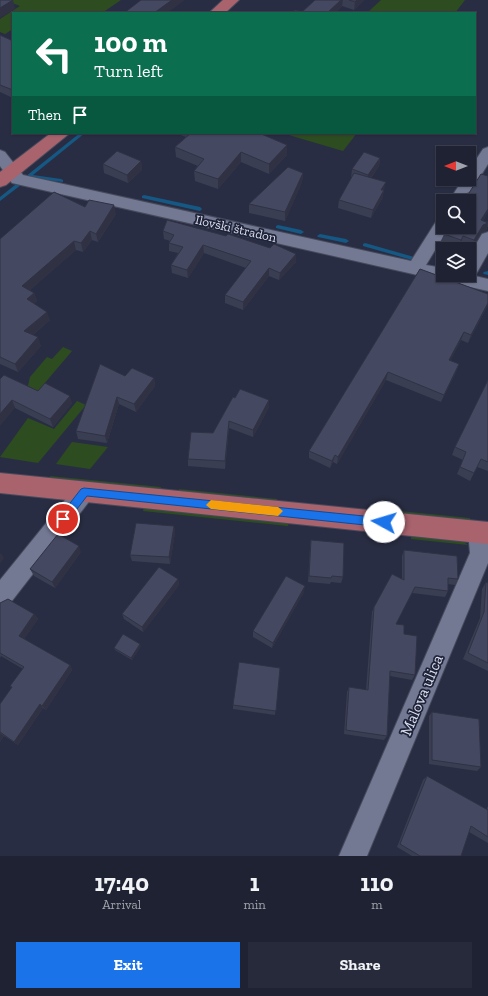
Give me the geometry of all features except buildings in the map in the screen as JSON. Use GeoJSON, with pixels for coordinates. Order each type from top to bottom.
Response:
{"type":"FeatureCollection","features":[{"type":"Feature","properties":{"kind":"main road"},"geometry":{"type":"LineString","coordinates":[[217,12],[232,0]]}},
{"type":"Feature","properties":{"kind":"main road"},"geometry":{"type":"LineString","coordinates":[[14,179],[61,134]]}},
{"type":"Feature","properties":{"kind":"main road"},"geometry":{"type":"LineString","coordinates":[[0,483],[484,532]]}},
{"type":"Feature","properties":{"kind":"street"},"geometry":{"type":"LineString","coordinates":[[461,194],[488,152]]}},
{"type":"Feature","properties":{"kind":"street"},"geometry":{"type":"LineString","coordinates":[[0,155],[14,179]]}},
{"type":"Feature","properties":{"kind":"street","name":"Ilovški štradon"},"geometry":{"type":"LineString","coordinates":[[14,179],[76,191],[415,268],[436,271]]}},
{"type":"Feature","properties":{"kind":"street"},"geometry":{"type":"LineString","coordinates":[[415,268],[437,234]]}},
{"type":"Feature","properties":{"kind":"street"},"geometry":{"type":"LineString","coordinates":[[476,260],[488,238]]}},
{"type":"Feature","properties":{"kind":"street","name":"Ilovški štradon"},"geometry":{"type":"LineString","coordinates":[[476,280],[488,285]]}},
{"type":"Feature","properties":{"kind":"street"},"geometry":{"type":"LineString","coordinates":[[0,598],[84,492]]}},
{"type":"Feature","properties":{"kind":"street","name":"Malova ulica"},"geometry":{"type":"LineString","coordinates":[[353,856],[481,553],[484,532]]}},
{"type":"Feature","properties":{"kind":"green space"},"geometry":{"type":"Polygon","coordinates":[[[5,0],[121,0],[103,12],[12,12],[12,30],[5,34],[0,32],[0,19],[20,6],[5,0]]]}},
{"type":"Feature","properties":{"kind":"green space"},"geometry":{"type":"Polygon","coordinates":[[[381,0],[465,0],[456,12],[368,12],[381,0]]]}},
{"type":"Feature","properties":{"kind":"green space"},"geometry":{"type":"Polygon","coordinates":[[[285,134],[356,134],[343,151],[285,134]]]}},
{"type":"Feature","properties":{"kind":"green space"},"geometry":{"type":"Polygon","coordinates":[[[63,347],[72,351],[38,391],[28,386],[30,377],[47,357],[52,359],[63,347]]]}},
{"type":"Feature","properties":{"kind":"green space"},"geometry":{"type":"Polygon","coordinates":[[[77,401],[86,405],[38,463],[0,457],[28,418],[54,429],[77,401]]]}},
{"type":"Feature","properties":{"kind":"green space"},"geometry":{"type":"Polygon","coordinates":[[[72,442],[108,447],[90,469],[56,464],[72,442]]]}},
{"type":"Feature","properties":{"kind":"green space"},"geometry":{"type":"Polygon","coordinates":[[[50,476],[161,487],[160,490],[49,479],[50,476]]]}},
{"type":"Feature","properties":{"kind":"green space"},"geometry":{"type":"Polygon","coordinates":[[[179,489],[277,499],[277,502],[179,492],[179,489]]]}},
{"type":"Feature","properties":{"kind":"green space"},"geometry":{"type":"Polygon","coordinates":[[[144,507],[289,522],[288,526],[143,511],[144,507]]]}},
{"type":"Feature","properties":{"kind":"green space"},"geometry":{"type":"Polygon","coordinates":[[[370,508],[470,518],[471,522],[370,512],[370,508]]]}},
{"type":"Feature","properties":{"kind":"green space"},"geometry":{"type":"Polygon","coordinates":[[[411,535],[461,540],[468,545],[411,539],[411,535]]]}},
{"type":"Feature","properties":{"kind":"waterway"},"geometry":{"type":"LineString","coordinates":[[0,199],[82,134]]}},
{"type":"Feature","properties":{"kind":"waterway"},"geometry":{"type":"LineString","coordinates":[[29,176],[61,181]]}},
{"type":"Feature","properties":{"kind":"waterway"},"geometry":{"type":"LineString","coordinates":[[144,197],[200,209]]}},
{"type":"Feature","properties":{"kind":"waterway"},"geometry":{"type":"LineString","coordinates":[[278,227],[301,232]]}},
{"type":"Feature","properties":{"kind":"waterway"},"geometry":{"type":"LineString","coordinates":[[320,236],[346,241]]}},
{"type":"Feature","properties":{"kind":"waterway"},"geometry":{"type":"LineString","coordinates":[[365,245],[412,258]]}},
{"type":"Feature","properties":{"kind":"slow traffic"},"geometry":{"type":"LineString","coordinates":[[211,505],[278,511]]}},
{"type":"Feature","properties":{"kind":"route"},"geometry":{"type":"LineString","coordinates":[[63,519],[84,492],[384,522]]}}]}
